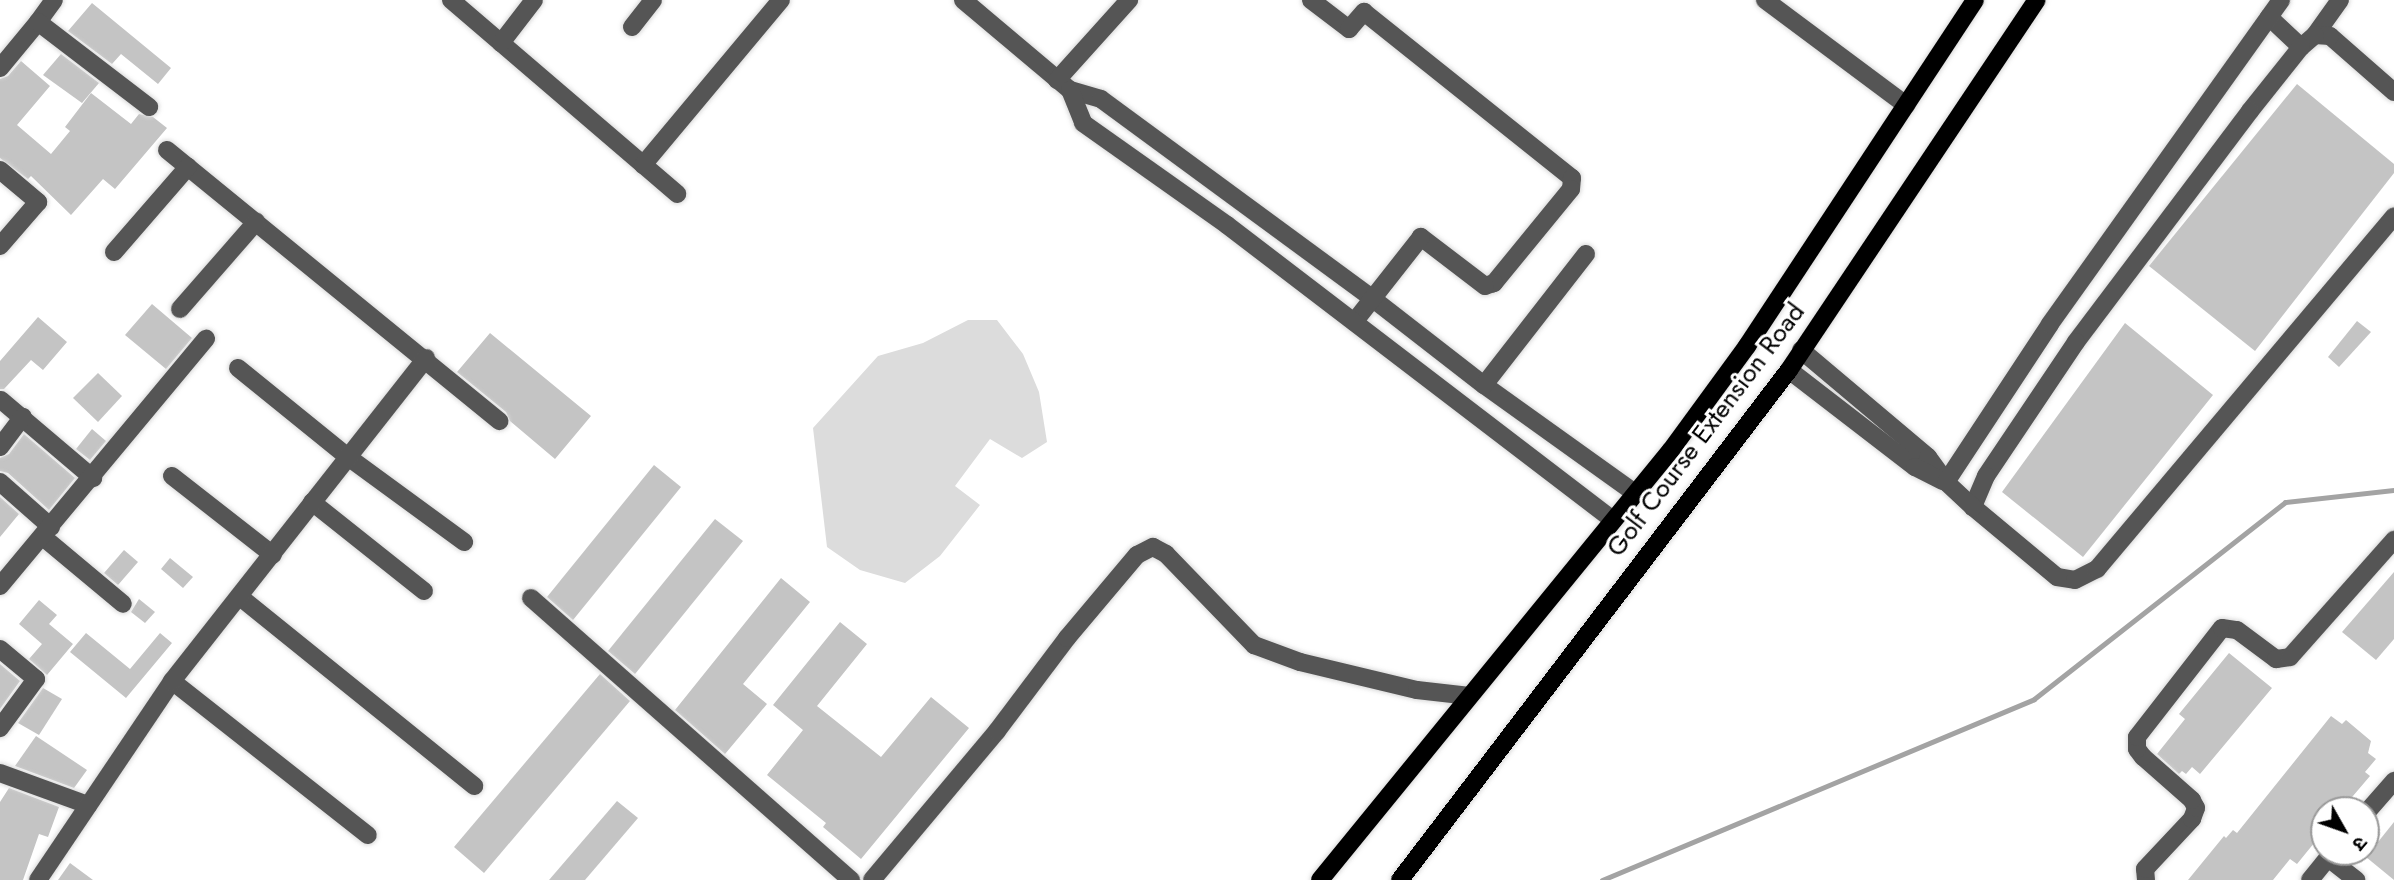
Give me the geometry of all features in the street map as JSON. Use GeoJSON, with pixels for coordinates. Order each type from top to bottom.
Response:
{"type":"FeatureCollection","features":[{"type":"Feature","properties":{"kind":"main road"},"geometry":{"type":"LineString","coordinates":[[1320,880],[1636,494],[1748,346],[1975,0]]}},
{"type":"Feature","properties":{"kind":"main road","name":"Golf Course Extension Road"},"geometry":{"type":"LineString","coordinates":[[1400,880],[1789,370],[2038,0]]}},
{"type":"Feature","properties":{"kind":"street"},"geometry":{"type":"LineString","coordinates":[[0,68],[54,0]]}},
{"type":"Feature","properties":{"kind":"street"},"geometry":{"type":"LineString","coordinates":[[450,0],[677,194]]}},
{"type":"Feature","properties":{"kind":"street"},"geometry":{"type":"LineString","coordinates":[[501,43],[534,0]]}},
{"type":"Feature","properties":{"kind":"street"},"geometry":{"type":"LineString","coordinates":[[632,27],[653,0]]}},
{"type":"Feature","properties":{"kind":"street"},"geometry":{"type":"LineString","coordinates":[[643,165],[782,0]]}},
{"type":"Feature","properties":{"kind":"street"},"geometry":{"type":"LineString","coordinates":[[963,0],[1063,85],[1101,99],[1373,299],[1484,385],[1636,494]]}},
{"type":"Feature","properties":{"kind":"street"},"geometry":{"type":"LineString","coordinates":[[1063,85],[1129,0]]}},
{"type":"Feature","properties":{"kind":"street"},"geometry":{"type":"LineString","coordinates":[[1311,0],[1349,29],[1364,12],[1572,178],[1571,189],[1494,283],[1485,286],[1421,237],[1354,322]]}},
{"type":"Feature","properties":{"kind":"street"},"geometry":{"type":"LineString","coordinates":[[1765,0],[1906,105]]}},
{"type":"Feature","properties":{"kind":"street"},"geometry":{"type":"LineString","coordinates":[[1947,482],[2050,324],[2281,0]]}},
{"type":"Feature","properties":{"kind":"street"},"geometry":{"type":"LineString","coordinates":[[1973,507],[1986,476],[2076,342],[2250,111],[2301,47],[2315,35],[2340,0]]}},
{"type":"Feature","properties":{"kind":"street"},"geometry":{"type":"LineString","coordinates":[[2269,18],[2301,47]]}},
{"type":"Feature","properties":{"kind":"street"},"geometry":{"type":"LineString","coordinates":[[38,22],[149,107]]}},
{"type":"Feature","properties":{"kind":"street"},"geometry":{"type":"LineString","coordinates":[[2315,35],[2330,36],[2394,92]]}},
{"type":"Feature","properties":{"kind":"street"},"geometry":{"type":"LineString","coordinates":[[1063,85],[1083,123],[1227,225],[1613,520]]}},
{"type":"Feature","properties":{"kind":"street"},"geometry":{"type":"LineString","coordinates":[[167,150],[426,358],[499,421]]}},
{"type":"Feature","properties":{"kind":"street"},"geometry":{"type":"LineString","coordinates":[[114,252],[188,167]]}},
{"type":"Feature","properties":{"kind":"street"},"geometry":{"type":"LineString","coordinates":[[0,170],[38,202],[0,246]]}},
{"type":"Feature","properties":{"kind":"street"},"geometry":{"type":"LineString","coordinates":[[1801,350],[1928,457],[1947,482],[1973,507],[2057,578],[2075,580],[2097,569],[2394,216]]}},
{"type":"Feature","properties":{"kind":"street"},"geometry":{"type":"LineString","coordinates":[[180,309],[256,222]]}},
{"type":"Feature","properties":{"kind":"street"},"geometry":{"type":"LineString","coordinates":[[1484,385],[1586,254]]}},
{"type":"Feature","properties":{"kind":"street"},"geometry":{"type":"LineString","coordinates":[[2050,324],[2076,342]]}},
{"type":"Feature","properties":{"kind":"street"},"geometry":{"type":"LineString","coordinates":[[0,586],[93,478],[206,339]]}},
{"type":"Feature","properties":{"kind":"street"},"geometry":{"type":"LineString","coordinates":[[1407,362],[1424,339]]}},
{"type":"Feature","properties":{"kind":"street"},"geometry":{"type":"LineString","coordinates":[[38,880],[172,681],[426,358]]}},
{"type":"Feature","properties":{"kind":"street"},"geometry":{"type":"LineString","coordinates":[[238,368],[348,457],[464,542]]}},
{"type":"Feature","properties":{"kind":"street"},"geometry":{"type":"LineString","coordinates":[[1789,370],[1915,467],[1947,482]]}},
{"type":"Feature","properties":{"kind":"street"},"geometry":{"type":"LineString","coordinates":[[1,400],[93,478]]}},
{"type":"Feature","properties":{"kind":"street"},"geometry":{"type":"LineString","coordinates":[[0,447],[23,417]]}},
{"type":"Feature","properties":{"kind":"street"},"geometry":{"type":"LineString","coordinates":[[172,476],[273,555]]}},
{"type":"Feature","properties":{"kind":"street"},"geometry":{"type":"LineString","coordinates":[[0,482],[47,532],[123,604]]}},
{"type":"Feature","properties":{"kind":"street"},"geometry":{"type":"LineString","coordinates":[[312,502],[424,591]]}},
{"type":"Feature","properties":{"kind":"street"},"geometry":{"type":"LineString","coordinates":[[2146,880],[2145,869],[2192,819],[2196,808],[2192,800],[2143,757],[2137,749],[2137,737],[2222,628],[2237,630],[2276,659],[2290,657],[2394,540]]}},
{"type":"Feature","properties":{"kind":"street"},"geometry":{"type":"LineString","coordinates":[[872,880],[997,731],[1067,638],[1137,555],[1153,547],[1166,554],[1254,645],[1300,662],[1417,690],[1470,696]]}},
{"type":"Feature","properties":{"kind":"street"},"geometry":{"type":"LineString","coordinates":[[240,597],[474,786]]}},
{"type":"Feature","properties":{"kind":"street"},"geometry":{"type":"LineString","coordinates":[[531,598],[850,880]]}},
{"type":"Feature","properties":{"kind":"street"},"geometry":{"type":"LineString","coordinates":[[0,649],[36,679],[0,727]]}},
{"type":"Feature","properties":{"kind":"street"},"geometry":{"type":"LineString","coordinates":[[172,681],[368,835]]}},
{"type":"Feature","properties":{"kind":"street"},"geometry":{"type":"LineString","coordinates":[[0,773],[88,805]]}},
{"type":"Feature","properties":{"kind":"street"},"geometry":{"type":"LineString","coordinates":[[2380,796],[2394,780]]}},
{"type":"Feature","properties":{"kind":"street"},"geometry":{"type":"LineString","coordinates":[[2309,880],[2321,866]]}},
{"type":"Feature","properties":{"kind":"street"},"geometry":{"type":"LineString","coordinates":[[2341,866],[2356,880]]}},
{"type":"Feature","properties":{"kind":"shaded area"},"geometry":{"type":"Polygon","coordinates":[[[968,320],[997,320],[1023,354],[1039,392],[1047,442],[1022,458],[990,439],[955,486],[980,505],[940,556],[905,583],[860,570],[827,547],[813,428],[878,356],[923,343],[968,320]]]}},
{"type":"Feature","properties":{"kind":"building"},"geometry":{"type":"Polygon","coordinates":[[[92,3],[171,68],[158,84],[121,54],[112,64],[68,31],[92,3]]]}},
{"type":"Feature","properties":{"kind":"building"},"geometry":{"type":"Polygon","coordinates":[[[61,54],[99,83],[82,103],[43,75],[61,54]]]}},
{"type":"Feature","properties":{"kind":"building"},"geometry":{"type":"Polygon","coordinates":[[[21,61],[50,86],[17,125],[51,154],[70,131],[65,127],[91,93],[131,124],[139,114],[153,117],[167,128],[115,189],[103,179],[71,215],[31,176],[28,179],[0,158],[0,79],[8,76],[21,61]]]}},
{"type":"Feature","properties":{"kind":"building"},"geometry":{"type":"Polygon","coordinates":[[[2297,84],[2394,164],[2394,173],[2255,351],[2149,266],[2297,84]]]}},
{"type":"Feature","properties":{"kind":"building"},"geometry":{"type":"Polygon","coordinates":[[[152,304],[192,338],[166,369],[125,335],[152,304]]]}},
{"type":"Feature","properties":{"kind":"building"},"geometry":{"type":"Polygon","coordinates":[[[38,317],[67,342],[43,370],[31,360],[4,389],[0,389],[0,361],[38,317]]]}},
{"type":"Feature","properties":{"kind":"building"},"geometry":{"type":"Polygon","coordinates":[[[2357,321],[2371,332],[2339,367],[2328,357],[2357,321]]]}},
{"type":"Feature","properties":{"kind":"building"},"geometry":{"type":"Polygon","coordinates":[[[2125,323],[2213,395],[2083,557],[2002,492],[2125,323]]]}},
{"type":"Feature","properties":{"kind":"building"},"geometry":{"type":"Polygon","coordinates":[[[490,333],[591,416],[555,459],[510,421],[506,412],[457,372],[490,333]]]}},
{"type":"Feature","properties":{"kind":"building"},"geometry":{"type":"Polygon","coordinates":[[[98,373],[122,396],[98,422],[73,398],[98,373]]]}},
{"type":"Feature","properties":{"kind":"building"},"geometry":{"type":"Polygon","coordinates":[[[92,429],[106,441],[90,460],[76,449],[92,429]]]}},
{"type":"Feature","properties":{"kind":"building"},"geometry":{"type":"Polygon","coordinates":[[[24,434],[75,478],[49,510],[8,473],[0,471],[0,458],[9,454],[24,434]]]}},
{"type":"Feature","properties":{"kind":"building"},"geometry":{"type":"Polygon","coordinates":[[[654,465],[681,487],[573,620],[547,597],[654,465]]]}},
{"type":"Feature","properties":{"kind":"building"},"geometry":{"type":"Polygon","coordinates":[[[0,497],[19,514],[0,537],[0,497]]]}},
{"type":"Feature","properties":{"kind":"building"},"geometry":{"type":"Polygon","coordinates":[[[715,519],[743,541],[635,674],[608,651],[715,519]]]}},
{"type":"Feature","properties":{"kind":"building"},"geometry":{"type":"Polygon","coordinates":[[[124,550],[138,562],[118,585],[104,573],[124,550]]]}},
{"type":"Feature","properties":{"kind":"building"},"geometry":{"type":"Polygon","coordinates":[[[170,558],[193,577],[183,588],[161,569],[170,558]]]}},
{"type":"Feature","properties":{"kind":"building"},"geometry":{"type":"Polygon","coordinates":[[[2394,572],[2394,639],[2376,660],[2342,632],[2394,572]]]}},
{"type":"Feature","properties":{"kind":"building"},"geometry":{"type":"Polygon","coordinates":[[[781,578],[810,602],[743,684],[767,704],[725,754],[675,710],[781,578]]]}},
{"type":"Feature","properties":{"kind":"building"},"geometry":{"type":"Polygon","coordinates":[[[139,599],[155,612],[145,623],[131,612],[139,599]]]}},
{"type":"Feature","properties":{"kind":"building"},"geometry":{"type":"Polygon","coordinates":[[[39,600],[57,615],[49,624],[73,644],[47,675],[29,659],[42,644],[19,624],[39,600]]]}},
{"type":"Feature","properties":{"kind":"building"},"geometry":{"type":"Polygon","coordinates":[[[840,622],[867,644],[817,706],[881,757],[931,697],[969,728],[861,859],[823,827],[826,823],[767,775],[803,730],[773,705],[840,622]]]}},
{"type":"Feature","properties":{"kind":"building"},"geometry":{"type":"Polygon","coordinates":[[[86,633],[130,669],[160,633],[172,643],[126,698],[70,652],[86,633]]]}},
{"type":"Feature","properties":{"kind":"building"},"geometry":{"type":"Polygon","coordinates":[[[2229,653],[2272,688],[2200,774],[2192,767],[2186,774],[2182,771],[2179,774],[2157,754],[2185,719],[2179,714],[2229,653]]]}},
{"type":"Feature","properties":{"kind":"building"},"geometry":{"type":"Polygon","coordinates":[[[0,664],[20,681],[0,709],[0,664]]]}},
{"type":"Feature","properties":{"kind":"building"},"geometry":{"type":"Polygon","coordinates":[[[600,674],[630,701],[484,873],[454,847],[600,674]]]}},
{"type":"Feature","properties":{"kind":"building"},"geometry":{"type":"Polygon","coordinates":[[[43,688],[62,699],[39,735],[18,723],[43,688]]]}},
{"type":"Feature","properties":{"kind":"building"},"geometry":{"type":"Polygon","coordinates":[[[2331,716],[2342,724],[2346,720],[2371,741],[2368,753],[2376,759],[2365,772],[2370,776],[2353,796],[2310,796],[2310,848],[2297,864],[2290,859],[2273,880],[2188,880],[2224,836],[2226,838],[2233,830],[2237,833],[2331,716]]]}},
{"type":"Feature","properties":{"kind":"building"},"geometry":{"type":"Polygon","coordinates":[[[36,736],[87,770],[74,788],[15,766],[36,736]]]}},
{"type":"Feature","properties":{"kind":"building"},"geometry":{"type":"Polygon","coordinates":[[[9,788],[59,807],[48,837],[39,834],[23,880],[0,880],[0,802],[9,788]]]}},
{"type":"Feature","properties":{"kind":"building"},"geometry":{"type":"Polygon","coordinates":[[[617,801],[638,818],[585,880],[549,880],[617,801]]]}},
{"type":"Feature","properties":{"kind":"building"},"geometry":{"type":"Polygon","coordinates":[[[2394,822],[2394,880],[2377,866],[2380,866],[2380,840],[2394,822]]]}},
{"type":"Feature","properties":{"kind":"building"},"geometry":{"type":"Polygon","coordinates":[[[70,863],[93,880],[58,880],[70,863]]]}},
{"type":"Feature","properties":{"kind":"waterway"},"geometry":{"type":"LineString","coordinates":[[1602,880],[2034,699],[2285,502],[2394,490]]}}]}
